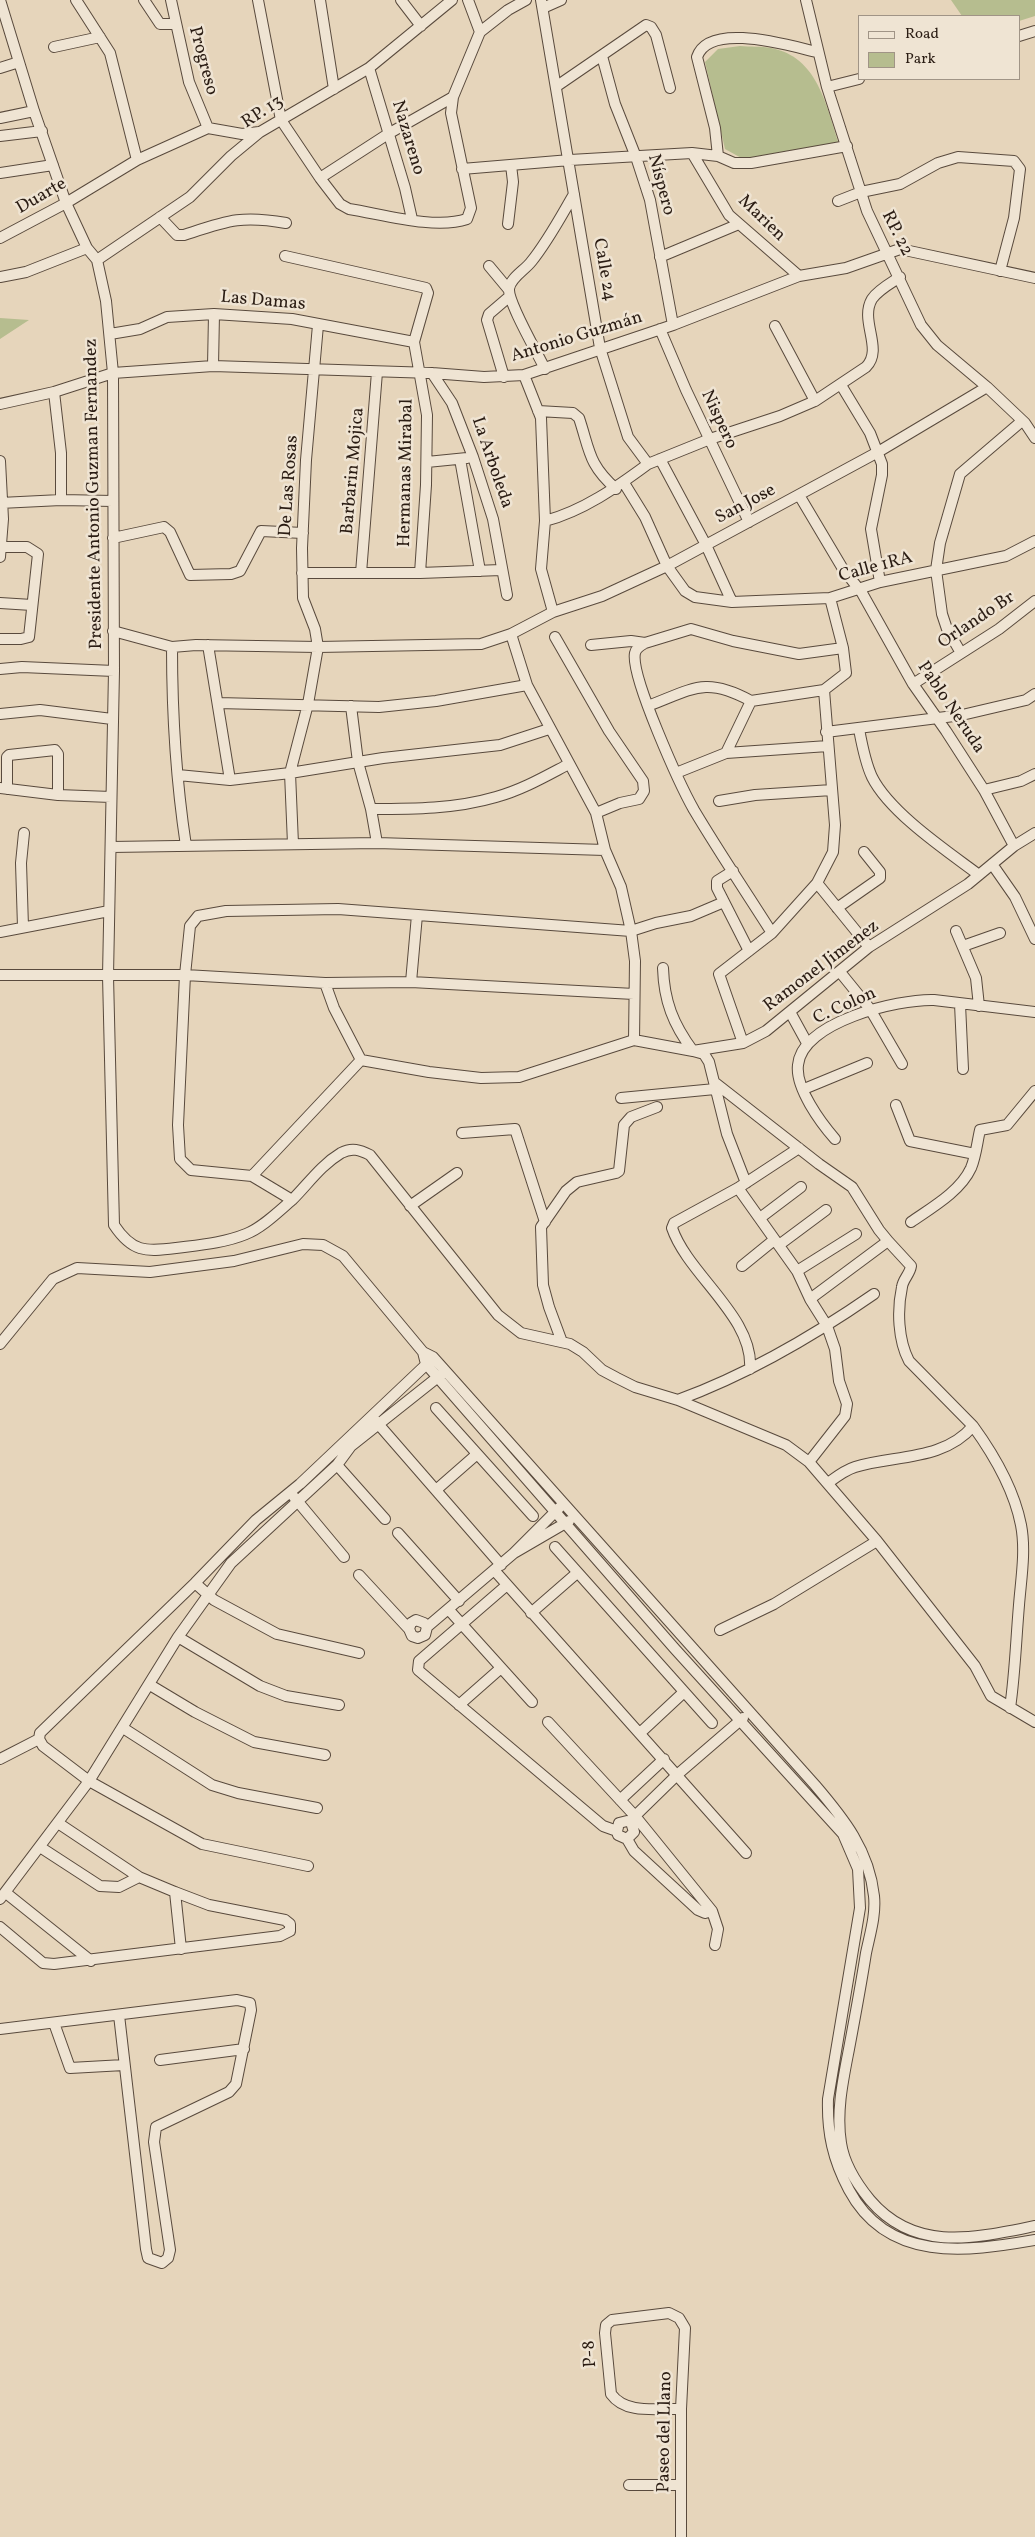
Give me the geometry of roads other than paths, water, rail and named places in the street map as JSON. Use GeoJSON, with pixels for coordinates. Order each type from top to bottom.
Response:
{"type":"FeatureCollection","features":[{"type":"Feature","properties":{"kind":"street","name":"Presidente Antonio Guzman Fernandez"},"geometry":{"type":"LineString","coordinates":[[0,0],[4,27],[19,62],[66,203],[87,248],[97,260],[106,301],[110,334],[113,373],[114,670],[108,976],[114,1225],[122,1237],[133,1247],[152,1251],[209,1244],[247,1234],[292,1200],[318,1171],[342,1153],[352,1149],[370,1155],[410,1206]]}},
{"type":"Feature","properties":{"kind":"street"},"geometry":{"type":"LineString","coordinates":[[76,0],[110,53],[137,160]]}},
{"type":"Feature","properties":{"kind":"street"},"geometry":{"type":"LineString","coordinates":[[144,0],[160,24],[175,24]]}},
{"type":"Feature","properties":{"kind":"street","name":"Progreso"},"geometry":{"type":"LineString","coordinates":[[171,0],[189,82],[208,128]]}},
{"type":"Feature","properties":{"kind":"street"},"geometry":{"type":"LineString","coordinates":[[258,0],[281,120],[320,178],[344,206],[412,219],[456,223],[466,219],[471,208],[453,127],[451,113],[453,97],[480,32],[508,10],[526,0]]}},
{"type":"Feature","properties":{"kind":"street"},"geometry":{"type":"LineString","coordinates":[[320,0],[334,89]]}},
{"type":"Feature","properties":{"kind":"street"},"geometry":{"type":"LineString","coordinates":[[401,0],[421,26]]}},
{"type":"Feature","properties":{"kind":"street","name":"RP. 13"},"geometry":{"type":"LineString","coordinates":[[97,260],[190,198],[231,156],[260,132],[369,68],[452,0]]}},
{"type":"Feature","properties":{"kind":"street"},"geometry":{"type":"LineString","coordinates":[[468,0],[480,32]]}},
{"type":"Feature","properties":{"kind":"street"},"geometry":{"type":"LineString","coordinates":[[542,4],[560,0]]}},
{"type":"Feature","properties":{"kind":"street","name":"RP. 22"},"geometry":{"type":"LineString","coordinates":[[806,0],[817,52],[827,87],[867,211],[924,331],[936,345],[987,387],[1022,421],[1035,438]]}},
{"type":"Feature","properties":{"kind":"street","name":"Calle 24"},"geometry":{"type":"LineString","coordinates":[[542,4],[570,160],[600,348],[628,437],[648,464]]}},
{"type":"Feature","properties":{"kind":"street"},"geometry":{"type":"LineString","coordinates":[[557,86],[602,56],[641,26],[650,27],[656,35],[670,88]]}},
{"type":"Feature","properties":{"kind":"street"},"geometry":{"type":"LineString","coordinates":[[1020,36],[1035,31]]}},
{"type":"Feature","properties":{"kind":"street"},"geometry":{"type":"LineString","coordinates":[[54,48],[100,37]]}},
{"type":"Feature","properties":{"kind":"street"},"geometry":{"type":"LineString","coordinates":[[718,156],[715,128],[697,57],[700,49],[707,43],[720,39],[734,38],[760,40],[817,52]]}},
{"type":"Feature","properties":{"kind":"street","name":"Níspero"},"geometry":{"type":"LineString","coordinates":[[602,56],[615,104],[636,157],[650,200],[673,325]]}},
{"type":"Feature","properties":{"kind":"street"},"geometry":{"type":"LineString","coordinates":[[0,68],[19,62]]}},
{"type":"Feature","properties":{"kind":"street","name":"Nazareno"},"geometry":{"type":"LineString","coordinates":[[369,68],[412,219]]}},
{"type":"Feature","properties":{"kind":"street"},"geometry":{"type":"LineString","coordinates":[[827,87],[858,78]]}},
{"type":"Feature","properties":{"kind":"street"},"geometry":{"type":"LineString","coordinates":[[320,178],[388,134],[453,97]]}},
{"type":"Feature","properties":{"kind":"street"},"geometry":{"type":"LineString","coordinates":[[0,118],[34,111]]}},
{"type":"Feature","properties":{"kind":"street"},"geometry":{"type":"LineString","coordinates":[[208,128],[242,134],[260,132]]}},
{"type":"Feature","properties":{"kind":"street","name":"Duarte"},"geometry":{"type":"LineString","coordinates":[[0,238],[66,203],[137,160],[208,128]]}},
{"type":"Feature","properties":{"kind":"street"},"geometry":{"type":"LineString","coordinates":[[0,136],[42,131]]}},
{"type":"Feature","properties":{"kind":"street"},"geometry":{"type":"LineString","coordinates":[[462,169],[570,160],[692,154],[718,156],[734,163],[751,163],[847,146]]}},
{"type":"Feature","properties":{"kind":"street","name":"Marien"},"geometry":{"type":"LineString","coordinates":[[692,154],[729,215],[799,276]]}},
{"type":"Feature","properties":{"kind":"street"},"geometry":{"type":"LineString","coordinates":[[838,201],[861,192],[900,184],[938,163],[958,157],[1014,161],[1020,169],[1014,218],[1000,271]]}},
{"type":"Feature","properties":{"kind":"street"},"geometry":{"type":"LineString","coordinates":[[0,173],[53,165]]}},
{"type":"Feature","properties":{"kind":"street"},"geometry":{"type":"LineString","coordinates":[[508,224],[514,182],[511,165]]}},
{"type":"Feature","properties":{"kind":"street"},"geometry":{"type":"LineString","coordinates":[[504,377],[487,320],[489,314],[510,293],[511,283],[530,264],[548,240],[574,194]]}},
{"type":"Feature","properties":{"kind":"street"},"geometry":{"type":"LineString","coordinates":[[160,217],[177,235],[184,235],[234,219],[257,218],[286,223]]}},
{"type":"Feature","properties":{"kind":"street"},"geometry":{"type":"LineString","coordinates":[[660,257],[739,224]]}},
{"type":"Feature","properties":{"kind":"street"},"geometry":{"type":"LineString","coordinates":[[0,277],[26,272],[87,248]]}},
{"type":"Feature","properties":{"kind":"street","name":"Antonio Guzmán"},"geometry":{"type":"LineString","coordinates":[[0,404],[54,392],[113,373],[213,366],[504,377],[524,375],[600,348],[660,330],[799,276],[846,268],[900,249],[1035,278]]}},
{"type":"Feature","properties":{"kind":"street"},"geometry":{"type":"LineString","coordinates":[[286,256],[426,288],[428,293],[414,342]]}},
{"type":"Feature","properties":{"kind":"street"},"geometry":{"type":"LineString","coordinates":[[489,266],[510,293],[545,369]]}},
{"type":"Feature","properties":{"kind":"street"},"geometry":{"type":"LineString","coordinates":[[545,521],[563,516],[620,486],[648,464],[710,439],[772,419],[815,401],[841,385],[872,361],[874,354],[869,323],[869,306],[873,297],[900,277]]}},
{"type":"Feature","properties":{"kind":"street"},"geometry":{"type":"LineString","coordinates":[[213,366],[214,314]]}},
{"type":"Feature","properties":{"kind":"street","name":"Las Damas"},"geometry":{"type":"LineString","coordinates":[[110,334],[140,329],[167,316],[214,314],[292,319],[414,342]]}},
{"type":"Feature","properties":{"kind":"street","name":"De Las Rosas"},"geometry":{"type":"LineString","coordinates":[[318,324],[302,533],[303,598],[315,629],[318,647]]}},
{"type":"Feature","properties":{"kind":"street"},"geometry":{"type":"LineString","coordinates":[[775,326],[815,401]]}},
{"type":"Feature","properties":{"kind":"street","name":"Nispero"},"geometry":{"type":"LineString","coordinates":[[660,330],[749,522]]}},
{"type":"Feature","properties":{"kind":"street","name":"Hermanas Mirabal"},"geometry":{"type":"LineString","coordinates":[[414,342],[427,415],[427,462],[420,573]]}},
{"type":"Feature","properties":{"kind":"street","name":"Barbarin Mojica"},"geometry":{"type":"LineString","coordinates":[[362,573],[377,372]]}},
{"type":"Feature","properties":{"kind":"street","name":"La Arboleda"},"geometry":{"type":"LineString","coordinates":[[432,373],[452,403],[473,457],[493,519],[507,595]]}},
{"type":"Feature","properties":{"kind":"street"},"geometry":{"type":"LineString","coordinates":[[524,375],[538,411],[545,521],[541,569],[553,612]]}},
{"type":"Feature","properties":{"kind":"street"},"geometry":{"type":"LineString","coordinates":[[841,385],[878,452],[882,464],[882,475],[871,536],[880,582]]}},
{"type":"Feature","properties":{"kind":"street","name":"San Jose"},"geometry":{"type":"LineString","coordinates":[[113,631],[172,647],[208,645],[318,647],[481,644],[511,634],[553,612],[602,596],[667,566],[878,452],[987,387]]}},
{"type":"Feature","properties":{"kind":"street"},"geometry":{"type":"LineString","coordinates":[[54,392],[61,453],[61,500]]}},
{"type":"Feature","properties":{"kind":"street","name":"Calle 1RA"},"geometry":{"type":"LineString","coordinates":[[538,411],[573,413],[579,418],[590,458],[601,476],[620,486],[645,518],[667,566],[685,591],[695,598],[830,598],[880,582],[1006,556],[1035,541]]}},
{"type":"Feature","properties":{"kind":"street"},"geometry":{"type":"LineString","coordinates":[[961,653],[947,629],[942,614],[936,570],[940,543],[960,474],[1022,421]]}},
{"type":"Feature","properties":{"kind":"street"},"geometry":{"type":"LineString","coordinates":[[427,462],[473,457]]}},
{"type":"Feature","properties":{"kind":"street"},"geometry":{"type":"LineString","coordinates":[[460,459],[480,571]]}},
{"type":"Feature","properties":{"kind":"street"},"geometry":{"type":"LineString","coordinates":[[660,459],[706,544],[729,597]]}},
{"type":"Feature","properties":{"kind":"street"},"geometry":{"type":"LineString","coordinates":[[0,461],[1,552],[27,547],[38,554],[29,637],[0,639]]}},
{"type":"Feature","properties":{"kind":"street","name":"Pablo Neruda"},"geometry":{"type":"LineString","coordinates":[[799,495],[843,569],[862,593],[912,684],[984,790],[1014,846]]}},
{"type":"Feature","properties":{"kind":"street"},"geometry":{"type":"LineString","coordinates":[[0,503],[61,500],[113,502]]}},
{"type":"Feature","properties":{"kind":"street"},"geometry":{"type":"LineString","coordinates":[[113,538],[164,527],[170,532],[190,575],[214,575],[240,571],[261,531],[302,533]]}},
{"type":"Feature","properties":{"kind":"street"},"geometry":{"type":"LineString","coordinates":[[302,573],[420,573],[501,570]]}},
{"type":"Feature","properties":{"kind":"street"},"geometry":{"type":"LineString","coordinates":[[648,706],[700,687],[711,686],[724,688],[751,701],[824,690],[846,673],[843,648],[830,598]]}},
{"type":"Feature","properties":{"kind":"street","name":"Orlando Br"},"geometry":{"type":"LineString","coordinates":[[912,684],[1000,629],[1035,601]]}},
{"type":"Feature","properties":{"kind":"street"},"geometry":{"type":"LineString","coordinates":[[0,603],[32,605]]}},
{"type":"Feature","properties":{"kind":"street"},"geometry":{"type":"LineString","coordinates":[[772,933],[694,810],[648,706],[635,661],[635,653],[638,647],[645,643],[691,629],[732,642],[799,654],[843,648]]}},
{"type":"Feature","properties":{"kind":"street"},"geometry":{"type":"LineString","coordinates":[[361,1060],[481,1078],[519,1077],[634,1040],[635,961],[631,931],[621,888],[604,850],[596,813],[549,729],[527,685],[511,634]]}},
{"type":"Feature","properties":{"kind":"street"},"geometry":{"type":"LineString","coordinates":[[555,637],[609,731],[643,781],[644,791],[639,799],[620,803],[596,813]]}},
{"type":"Feature","properties":{"kind":"street"},"geometry":{"type":"LineString","coordinates":[[592,645],[631,641],[645,643]]}},
{"type":"Feature","properties":{"kind":"street"},"geometry":{"type":"LineString","coordinates":[[208,645],[218,702],[222,742],[230,780]]}},
{"type":"Feature","properties":{"kind":"street"},"geometry":{"type":"LineString","coordinates":[[172,647],[178,775],[186,846]]}},
{"type":"Feature","properties":{"kind":"street"},"geometry":{"type":"LineString","coordinates":[[293,844],[290,773],[308,704],[318,647]]}},
{"type":"Feature","properties":{"kind":"street"},"geometry":{"type":"LineString","coordinates":[[0,669],[22,667],[114,670]]}},
{"type":"Feature","properties":{"kind":"street"},"geometry":{"type":"LineString","coordinates":[[218,702],[378,707],[436,701],[527,685]]}},
{"type":"Feature","properties":{"kind":"street"},"geometry":{"type":"LineString","coordinates":[[743,1043],[719,974],[772,933],[817,883],[833,852],[835,825],[824,690]]}},
{"type":"Feature","properties":{"kind":"street"},"geometry":{"type":"LineString","coordinates":[[826,732],[937,719],[1008,705],[1035,694]]}},
{"type":"Feature","properties":{"kind":"street"},"geometry":{"type":"LineString","coordinates":[[726,753],[751,701]]}},
{"type":"Feature","properties":{"kind":"street"},"geometry":{"type":"LineString","coordinates":[[351,706],[358,762],[371,809],[377,843]]}},
{"type":"Feature","properties":{"kind":"street"},"geometry":{"type":"LineString","coordinates":[[0,714],[40,710],[112,719]]}},
{"type":"Feature","properties":{"kind":"street"},"geometry":{"type":"LineString","coordinates":[[178,775],[230,780],[290,773],[358,762],[500,745],[549,729]]}},
{"type":"Feature","properties":{"kind":"street"},"geometry":{"type":"LineString","coordinates":[[860,729],[870,772],[886,798],[915,825],[979,876]]}},
{"type":"Feature","properties":{"kind":"street"},"geometry":{"type":"LineString","coordinates":[[676,773],[726,753],[828,746]]}},
{"type":"Feature","properties":{"kind":"street"},"geometry":{"type":"LineString","coordinates":[[58,795],[58,754],[55,750],[9,755],[7,757],[4,788],[58,795],[111,797]]}},
{"type":"Feature","properties":{"kind":"street"},"geometry":{"type":"LineString","coordinates":[[371,809],[426,809],[498,797],[570,764]]}},
{"type":"Feature","properties":{"kind":"street"},"geometry":{"type":"LineString","coordinates":[[984,790],[1021,781],[1035,774]]}},
{"type":"Feature","properties":{"kind":"street"},"geometry":{"type":"LineString","coordinates":[[719,800],[755,795],[832,790]]}},
{"type":"Feature","properties":{"kind":"street"},"geometry":{"type":"LineString","coordinates":[[23,927],[21,863],[24,833]]}},
{"type":"Feature","properties":{"kind":"street","name":"Ramonel Jimenez"},"geometry":{"type":"LineString","coordinates":[[634,1040],[693,1051],[743,1043],[766,1031],[869,948],[938,905],[979,876],[1014,846],[1035,833]]}},
{"type":"Feature","properties":{"kind":"street"},"geometry":{"type":"LineString","coordinates":[[111,847],[377,843],[604,850]]}},
{"type":"Feature","properties":{"kind":"street"},"geometry":{"type":"LineString","coordinates":[[837,908],[880,878],[880,872],[864,852]]}},
{"type":"Feature","properties":{"kind":"street"},"geometry":{"type":"LineString","coordinates":[[992,864],[1032,921],[1035,939]]}},
{"type":"Feature","properties":{"kind":"street"},"geometry":{"type":"LineString","coordinates":[[733,871],[716,883],[750,951]]}},
{"type":"Feature","properties":{"kind":"street"},"geometry":{"type":"LineString","coordinates":[[817,883],[869,948]]}},
{"type":"Feature","properties":{"kind":"street"},"geometry":{"type":"LineString","coordinates":[[292,1200],[252,1176],[191,1170],[180,1159],[178,1124],[185,975],[190,926],[198,916],[226,911],[338,908],[631,931],[656,923],[691,916],[724,902]]}},
{"type":"Feature","properties":{"kind":"street"},"geometry":{"type":"LineString","coordinates":[[0,932],[110,911]]}},
{"type":"Feature","properties":{"kind":"street"},"geometry":{"type":"LineString","coordinates":[[411,982],[417,915]]}},
{"type":"Feature","properties":{"kind":"street"},"geometry":{"type":"LineString","coordinates":[[956,931],[976,978],[979,1006]]}},
{"type":"Feature","properties":{"kind":"street"},"geometry":{"type":"LineString","coordinates":[[963,946],[1000,933]]}},
{"type":"Feature","properties":{"kind":"street"},"geometry":{"type":"LineString","coordinates":[[663,968],[666,1001],[672,1017],[693,1051],[704,1054],[709,1062],[742,1186],[760,1218],[797,1272],[810,1299],[827,1326],[835,1350],[839,1380],[847,1408],[845,1416],[809,1462]]}},
{"type":"Feature","properties":{"kind":"street"},"geometry":{"type":"LineString","coordinates":[[840,972],[870,1009],[902,1064]]}},
{"type":"Feature","properties":{"kind":"street"},"geometry":{"type":"LineString","coordinates":[[0,975],[185,975],[325,983],[411,982],[634,994]]}},
{"type":"Feature","properties":{"kind":"street"},"geometry":{"type":"LineString","coordinates":[[325,983],[334,1008],[361,1060]]}},
{"type":"Feature","properties":{"kind":"street","name":"C. Colon"},"geometry":{"type":"LineString","coordinates":[[835,1139],[814,1113],[797,1067],[800,1054],[807,1043],[822,1032],[870,1009],[904,1002],[929,1000],[1035,1012]]}},
{"type":"Feature","properties":{"kind":"street"},"geometry":{"type":"LineString","coordinates":[[960,1004],[963,1069]]}},
{"type":"Feature","properties":{"kind":"street"},"geometry":{"type":"LineString","coordinates":[[790,1012],[807,1043]]}},
{"type":"Feature","properties":{"kind":"street"},"geometry":{"type":"LineString","coordinates":[[252,1176],[361,1060]]}},
{"type":"Feature","properties":{"kind":"street"},"geometry":{"type":"LineString","coordinates":[[804,1089],[866,1063]]}},
{"type":"Feature","properties":{"kind":"street"},"geometry":{"type":"LineString","coordinates":[[621,1098],[714,1085],[852,1187],[879,1230],[911,1266],[901,1289],[901,1334],[904,1352],[909,1361],[973,1426],[990,1450],[1001,1472],[1021,1524],[1023,1541],[1022,1572],[1016,1666],[1010,1708]]}},
{"type":"Feature","properties":{"kind":"street"},"geometry":{"type":"LineString","coordinates":[[911,1222],[941,1202],[967,1176],[975,1154],[980,1130],[1007,1125],[1035,1092]]}},
{"type":"Feature","properties":{"kind":"street"},"geometry":{"type":"LineString","coordinates":[[896,1104],[910,1141],[975,1154]]}},
{"type":"Feature","properties":{"kind":"street"},"geometry":{"type":"LineString","coordinates":[[562,1342],[548,1307],[544,1285],[541,1227],[566,1191],[577,1182],[616,1173],[619,1170],[624,1125],[630,1117],[657,1107]]}},
{"type":"Feature","properties":{"kind":"street"},"geometry":{"type":"LineString","coordinates":[[462,1133],[515,1129],[545,1222]]}},
{"type":"Feature","properties":{"kind":"street"},"geometry":{"type":"LineString","coordinates":[[750,1369],[751,1355],[735,1323],[725,1305],[684,1252],[672,1228],[674,1223],[742,1186],[799,1148]]}},
{"type":"Feature","properties":{"kind":"street"},"geometry":{"type":"LineString","coordinates":[[457,1174],[410,1206],[498,1315],[521,1333],[562,1342],[583,1352],[602,1370],[635,1387],[678,1400],[786,1445],[809,1462],[877,1541],[975,1666],[991,1696],[1035,1722]]}},
{"type":"Feature","properties":{"kind":"street"},"geometry":{"type":"LineString","coordinates":[[760,1218],[801,1186]]}},
{"type":"Feature","properties":{"kind":"street"},"geometry":{"type":"LineString","coordinates":[[742,1266],[826,1210]]}},
{"type":"Feature","properties":{"kind":"street"},"geometry":{"type":"LineString","coordinates":[[797,1272],[856,1234]]}},
{"type":"Feature","properties":{"kind":"street"},"geometry":{"type":"LineString","coordinates":[[810,1299],[888,1241]]}},
{"type":"Feature","properties":{"kind":"street"},"geometry":{"type":"LineString","coordinates":[[0,1344],[53,1279],[77,1268],[150,1272],[234,1261],[303,1244],[323,1245],[343,1256],[429,1361],[574,1516],[845,1819],[859,1842],[867,1864],[874,1897],[874,1912],[841,2091],[839,2126],[841,2145],[852,2172],[884,2215],[914,2233],[962,2237],[993,2235],[1035,2226]]}},
{"type":"Feature","properties":{"kind":"street"},"geometry":{"type":"LineString","coordinates":[[678,1400],[768,1362],[827,1326],[874,1294]]}},
{"type":"Feature","properties":{"kind":"street"},"geometry":{"type":"LineString","coordinates":[[91,1961],[3,1896],[89,1781],[178,1637],[208,1594],[249,1544],[337,1466],[374,1419],[429,1361]]}},
{"type":"Feature","properties":{"kind":"street"},"geometry":{"type":"LineString","coordinates":[[308,1866],[202,1844],[89,1781],[43,1746],[39,1739],[40,1733],[195,1583],[256,1520],[374,1419],[441,1374]]}},
{"type":"Feature","properties":{"kind":"street"},"geometry":{"type":"LineString","coordinates":[[441,1374],[565,1524],[843,1834],[858,1869],[860,1908],[828,2099],[827,2125],[831,2149],[839,2171],[853,2198],[869,2218],[888,2234],[910,2243],[940,2248],[989,2248],[1035,2240]]}},
{"type":"Feature","properties":{"kind":"street"},"geometry":{"type":"LineString","coordinates":[[436,1408],[533,1516]]}},
{"type":"Feature","properties":{"kind":"street"},"geometry":{"type":"LineString","coordinates":[[374,1419],[436,1490],[497,1567],[507,1585],[678,1774],[746,1853]]}},
{"type":"Feature","properties":{"kind":"street"},"geometry":{"type":"LineString","coordinates":[[828,1483],[854,1468],[925,1454],[950,1443],[973,1426]]}},
{"type":"Feature","properties":{"kind":"street"},"geometry":{"type":"LineString","coordinates":[[436,1490],[476,1454]]}},
{"type":"Feature","properties":{"kind":"street"},"geometry":{"type":"LineString","coordinates":[[337,1466],[385,1519]]}},
{"type":"Feature","properties":{"kind":"street"},"geometry":{"type":"LineString","coordinates":[[290,1492],[344,1557]]}},
{"type":"Feature","properties":{"kind":"street"},"geometry":{"type":"LineString","coordinates":[[359,1575],[409,1629],[412,1636],[418,1638],[425,1635],[427,1628],[514,1553],[563,1504]]}},
{"type":"Feature","properties":{"kind":"street"},"geometry":{"type":"LineString","coordinates":[[514,1553],[565,1524],[574,1516]]}},
{"type":"Feature","properties":{"kind":"street"},"geometry":{"type":"LineString","coordinates":[[398,1533],[459,1601]]}},
{"type":"Feature","properties":{"kind":"street"},"geometry":{"type":"LineString","coordinates":[[720,1630],[774,1604],[877,1541]]}},
{"type":"Feature","properties":{"kind":"street"},"geometry":{"type":"LineString","coordinates":[[555,1547],[712,1723]]}},
{"type":"Feature","properties":{"kind":"street"},"geometry":{"type":"LineString","coordinates":[[531,1613],[577,1573]]}},
{"type":"Feature","properties":{"kind":"street"},"geometry":{"type":"LineString","coordinates":[[195,1583],[214,1600],[277,1634],[360,1653]]}},
{"type":"Feature","properties":{"kind":"street"},"geometry":{"type":"LineString","coordinates":[[507,1585],[419,1661],[417,1665],[425,1678],[603,1826],[616,1831],[622,1838],[627,1839],[634,1851],[698,1910],[705,1913],[712,1911]]}},
{"type":"Feature","properties":{"kind":"street"},"geometry":{"type":"LineString","coordinates":[[449,1610],[532,1702]]}},
{"type":"Feature","properties":{"kind":"street"},"geometry":{"type":"LineString","coordinates":[[178,1637],[260,1686],[286,1696],[340,1705]]}},
{"type":"Feature","properties":{"kind":"street"},"geometry":{"type":"LineString","coordinates":[[459,1705],[501,1668]]}},
{"type":"Feature","properties":{"kind":"street"},"geometry":{"type":"LineString","coordinates":[[150,1685],[195,1712],[254,1742],[325,1755]]}},
{"type":"Feature","properties":{"kind":"street"},"geometry":{"type":"LineString","coordinates":[[640,1733],[684,1692]]}},
{"type":"Feature","properties":{"kind":"street"},"geometry":{"type":"LineString","coordinates":[[616,1831],[619,1823],[633,1819],[678,1774],[750,1713]]}},
{"type":"Feature","properties":{"kind":"street"},"geometry":{"type":"LineString","coordinates":[[548,1722],[620,1800],[633,1819],[712,1911],[718,1929],[715,1944]]}},
{"type":"Feature","properties":{"kind":"street"},"geometry":{"type":"LineString","coordinates":[[123,1728],[222,1789],[316,1808]]}},
{"type":"Feature","properties":{"kind":"street"},"geometry":{"type":"LineString","coordinates":[[0,1759],[39,1739]]}},
{"type":"Feature","properties":{"kind":"street"},"geometry":{"type":"LineString","coordinates":[[620,1800],[664,1759]]}},
{"type":"Feature","properties":{"kind":"street"},"geometry":{"type":"LineString","coordinates":[[627,1839],[634,1832],[633,1819]]}},
{"type":"Feature","properties":{"kind":"street"},"geometry":{"type":"LineString","coordinates":[[0,1927],[43,1963],[91,1961],[280,1936],[287,1933],[291,1928],[290,1924],[285,1920],[209,1904],[139,1877],[58,1823]]}},
{"type":"Feature","properties":{"kind":"street"},"geometry":{"type":"LineString","coordinates":[[40,1847],[100,1886],[119,1887],[139,1877]]}},
{"type":"Feature","properties":{"kind":"street"},"geometry":{"type":"LineString","coordinates":[[175,1892],[180,1949]]}},
{"type":"Feature","properties":{"kind":"street"},"geometry":{"type":"LineString","coordinates":[[0,2029],[246,2000],[250,2003],[251,2010],[239,2077],[229,2092],[156,2128],[154,2142],[170,2250],[168,2258],[162,2263],[148,2258],[146,2249],[119,2015]]}},
{"type":"Feature","properties":{"kind":"street"},"geometry":{"type":"LineString","coordinates":[[54,2022],[70,2068],[124,2065]]}},
{"type":"Feature","properties":{"kind":"street"},"geometry":{"type":"LineString","coordinates":[[160,2060],[244,2049]]}},
{"type":"Feature","properties":{"kind":"street","name":"P-8"},"geometry":{"type":"LineString","coordinates":[[681,2408],[629,2408],[616,2401],[611,2394],[605,2333],[606,2325],[612,2320],[669,2313],[680,2318],[685,2328]]}},
{"type":"Feature","properties":{"kind":"street","name":"Paseo del Llano"},"geometry":{"type":"LineString","coordinates":[[681,2537],[681,2408],[685,2328]]}},
{"type":"Feature","properties":{"kind":"street"},"geometry":{"type":"LineString","coordinates":[[629,2484],[681,2485]]}}]}
